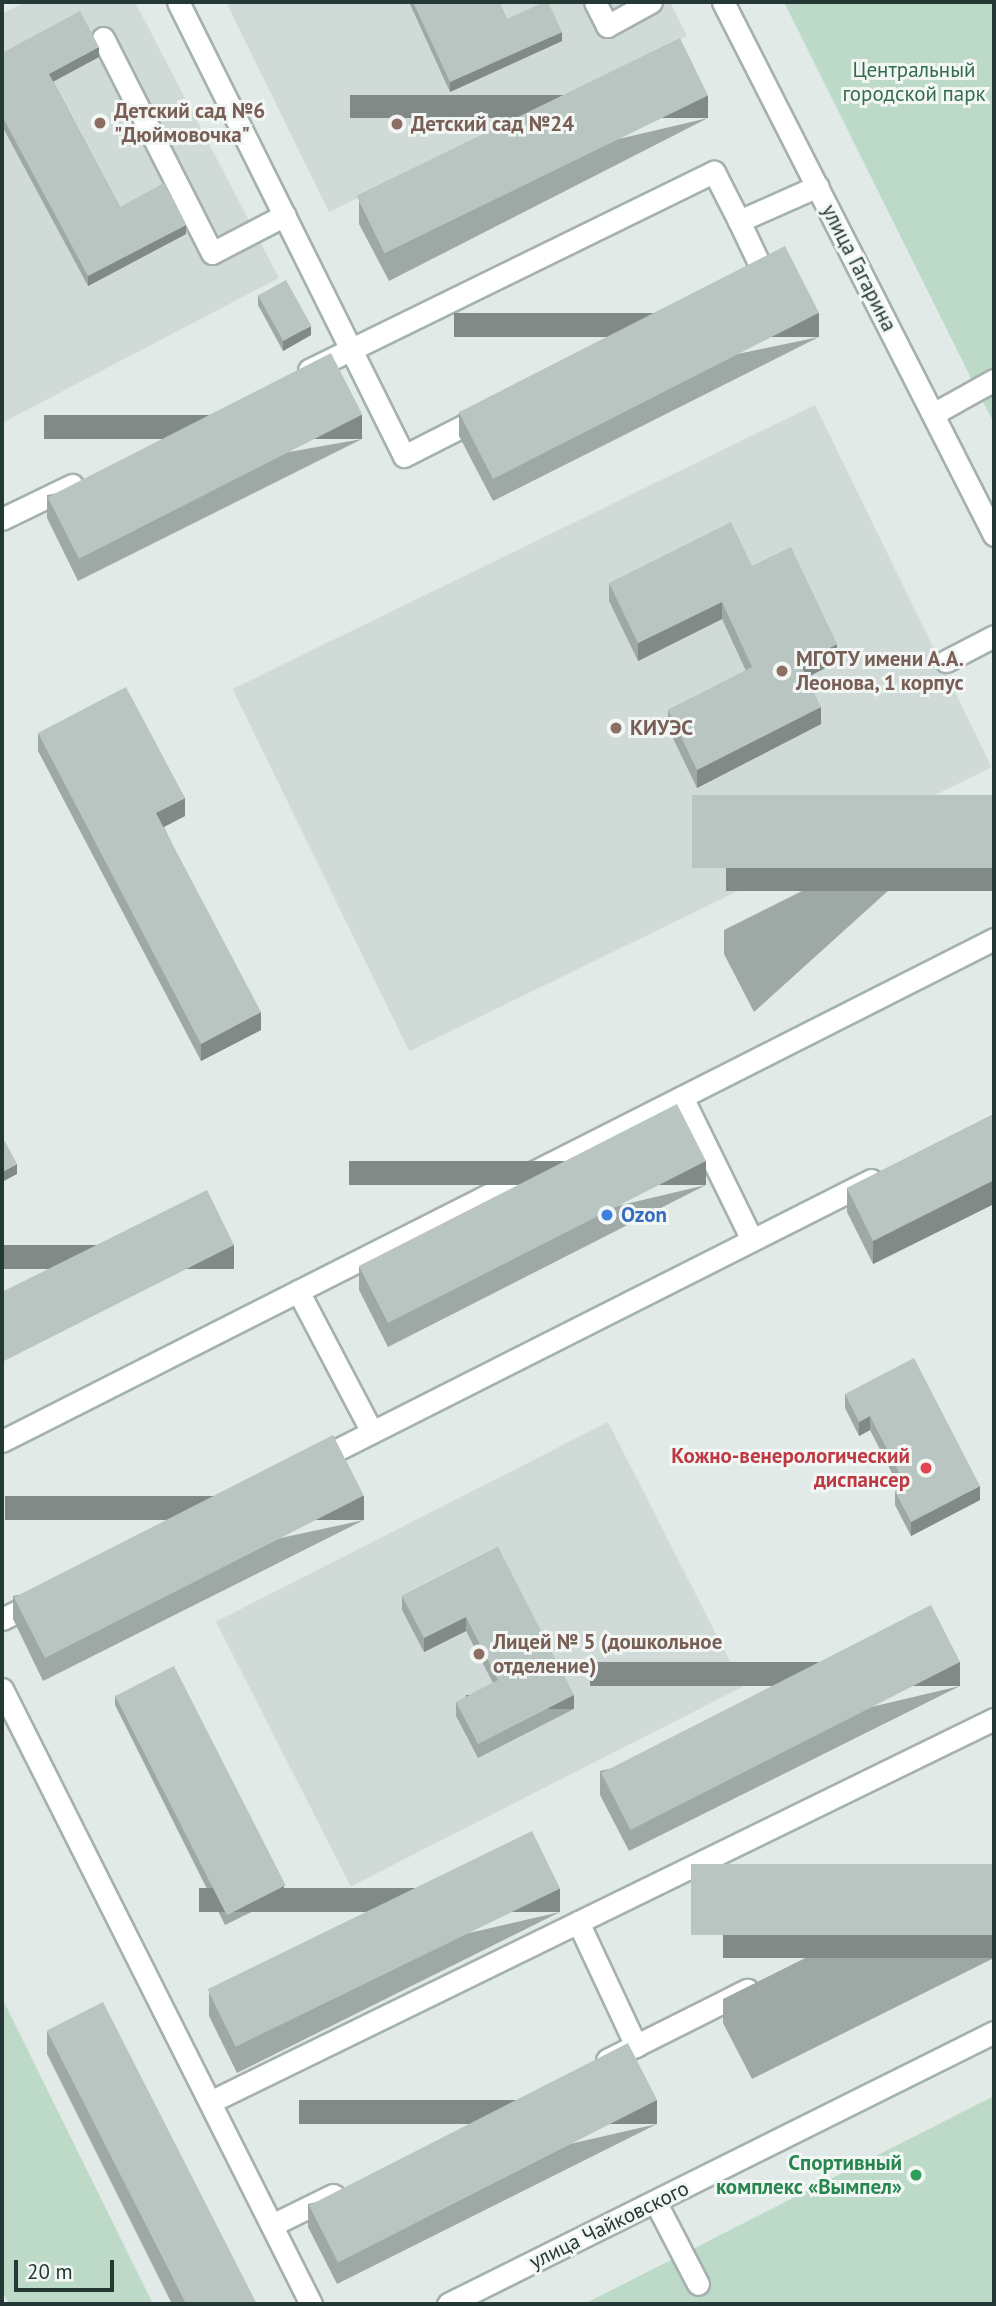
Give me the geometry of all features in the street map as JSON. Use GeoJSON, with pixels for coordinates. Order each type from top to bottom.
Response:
{"type":"FeatureCollection","features":[{"type":"Feature","properties":{"kind":"street"},"geometry":{"type":"LineString","coordinates":[[178,2],[404,456],[503,406]]}},
{"type":"Feature","properties":{"kind":"street"},"geometry":{"type":"LineString","coordinates":[[595,2],[607,26],[651,2]]}},
{"type":"Feature","properties":{"kind":"street","name":"улица Гагарина"},"geometry":{"type":"LineString","coordinates":[[723,2],[994,535]]}},
{"type":"Feature","properties":{"kind":"street"},"geometry":{"type":"LineString","coordinates":[[103,38],[212,253],[285,215]]}},
{"type":"Feature","properties":{"kind":"street"},"geometry":{"type":"LineString","coordinates":[[289,379],[714,172],[764,274],[727,293]]}},
{"type":"Feature","properties":{"kind":"street"},"geometry":{"type":"LineString","coordinates":[[739,221],[818,186]]}},
{"type":"Feature","properties":{"kind":"street"},"geometry":{"type":"LineString","coordinates":[[933,414],[994,380]]}},
{"type":"Feature","properties":{"kind":"street"},"geometry":{"type":"LineString","coordinates":[[2,520],[89,477]]}},
{"type":"Feature","properties":{"kind":"street"},"geometry":{"type":"LineString","coordinates":[[946,662],[994,636]]}},
{"type":"Feature","properties":{"kind":"street"},"geometry":{"type":"LineString","coordinates":[[2,1441],[994,939]]}},
{"type":"Feature","properties":{"kind":"street"},"geometry":{"type":"LineString","coordinates":[[682,1097],[752,1240]]}},
{"type":"Feature","properties":{"kind":"street"},"geometry":{"type":"LineString","coordinates":[[298,1470],[897,1167]]}},
{"type":"Feature","properties":{"kind":"street"},"geometry":{"type":"LineString","coordinates":[[298,1291],[372,1432]]}},
{"type":"Feature","properties":{"kind":"street"},"geometry":{"type":"LineString","coordinates":[[2,1619],[63,1588]]}},
{"type":"Feature","properties":{"kind":"street"},"geometry":{"type":"LineString","coordinates":[[2,1689],[311,2304]]}},
{"type":"Feature","properties":{"kind":"street"},"geometry":{"type":"LineString","coordinates":[[210,2102],[994,1719]]}},
{"type":"Feature","properties":{"kind":"street"},"geometry":{"type":"LineString","coordinates":[[578,1922],[636,2046]]}},
{"type":"Feature","properties":{"kind":"street"},"geometry":{"type":"LineString","coordinates":[[586,2070],[772,1978]]}},
{"type":"Feature","properties":{"kind":"street","name":"улица Чайковского"},"geometry":{"type":"LineString","coordinates":[[448,2304],[656,2203],[994,2032]]}},
{"type":"Feature","properties":{"kind":"street"},"geometry":{"type":"LineString","coordinates":[[272,2225],[360,2182]]}},
{"type":"Feature","properties":{"kind":"street"},"geometry":{"type":"LineString","coordinates":[[656,2203],[698,2284]]}},
{"type":"Feature","properties":{"kind":"shaded area","name":"Детский сад №6 \"Дюймовочка\""},"geometry":{"type":"Polygon","coordinates":[[[25,2],[135,2],[279,278],[2,423],[2,14],[25,2]]]}},
{"type":"Feature","properties":{"kind":"shaded area","name":"Детский сад №24"},"geometry":{"type":"Polygon","coordinates":[[[226,2],[670,2],[687,36],[329,212],[226,2]]]}},
{"type":"Feature","properties":{"kind":"shaded area","name":"КИУЭС"},"geometry":{"type":"Polygon","coordinates":[[[815,405],[992,767],[409,1051],[233,689],[815,405]]]}},
{"type":"Feature","properties":{"kind":"shaded area","name":"Лицей № 5 (дошкольное отделение)"},"geometry":{"type":"Polygon","coordinates":[[[608,1422],[743,1687],[351,1886],[216,1622],[608,1422]]]}},
{"type":"Feature","properties":{"kind":"green space","name":"Центральный городской парк"},"geometry":{"type":"Polygon","coordinates":[[[784,2],[994,2],[994,423],[977,390],[784,2]]]}},
{"type":"Feature","properties":{"kind":"green space"},"geometry":{"type":"Polygon","coordinates":[[[2,1998],[153,2304],[9,2304],[2,2291],[2,1998]]]}},
{"type":"Feature","properties":{"kind":"green space","name":"Спортивный комплекс «Вымпел»"},"geometry":{"type":"Polygon","coordinates":[[[994,2096],[994,2304],[584,2304],[683,2254],[994,2096]]]}},
{"type":"Feature","properties":{"kind":"building"},"geometry":{"type":"Polygon","coordinates":[[[413,2],[499,2],[507,19],[548,2],[562,32],[450,82],[413,2]]]}},
{"type":"Feature","properties":{"kind":"building"},"geometry":{"type":"Polygon","coordinates":[[[80,11],[99,47],[49,74],[120,207],[164,183],[186,225],[88,276],[2,116],[2,53],[80,11]]]}},
{"type":"Feature","properties":{"kind":"building"},"geometry":{"type":"Polygon","coordinates":[[[680,38],[708,96],[384,253],[356,196],[680,38]]]}},
{"type":"Feature","properties":{"kind":"building"},"geometry":{"type":"Polygon","coordinates":[[[785,246],[819,313],[493,479],[459,412],[785,246]]]}},
{"type":"Feature","properties":{"kind":"building"},"geometry":{"type":"Polygon","coordinates":[[[286,280],[311,325],[283,341],[258,296],[286,280]]]}},
{"type":"Feature","properties":{"kind":"building"},"geometry":{"type":"Polygon","coordinates":[[[331,353],[362,414],[79,559],[48,497],[331,353]]]}},
{"type":"Feature","properties":{"kind":"building","name":"МГОТУ имени А.А. Леонова, 1 корпус"},"geometry":{"type":"Polygon","coordinates":[[[731,522],[752,566],[791,547],[837,644],[800,663],[821,707],[697,770],[668,710],[752,667],[722,602],[638,643],[609,583],[731,522]]]}},
{"type":"Feature","properties":{"kind":"building"},"geometry":{"type":"Polygon","coordinates":[[[126,687],[185,798],[156,813],[261,1012],[201,1044],[38,733],[126,687]]]}},
{"type":"Feature","properties":{"kind":"building"},"geometry":{"type":"Polygon","coordinates":[[[692,795],[994,795],[994,868],[692,868],[692,795]]]}},
{"type":"Feature","properties":{"kind":"building"},"geometry":{"type":"Polygon","coordinates":[[[677,1104],[706,1161],[388,1323],[359,1266],[677,1104]]]}},
{"type":"Feature","properties":{"kind":"building"},"geometry":{"type":"Polygon","coordinates":[[[994,1114],[994,1180],[873,1241],[847,1188],[994,1114]]]}},
{"type":"Feature","properties":{"kind":"building"},"geometry":{"type":"Polygon","coordinates":[[[2,1136],[17,1164],[2,1172],[2,1136]]]}},
{"type":"Feature","properties":{"kind":"building"},"geometry":{"type":"Polygon","coordinates":[[[207,1190],[234,1245],[2,1362],[2,1292],[207,1190]]]}},
{"type":"Feature","properties":{"kind":"building","name":"Кожно-венерологический диспансер"},"geometry":{"type":"Polygon","coordinates":[[[914,1358],[980,1486],[911,1522],[895,1491],[906,1486],[870,1416],[859,1422],[845,1394],[914,1358]]]}},
{"type":"Feature","properties":{"kind":"building"},"geometry":{"type":"Polygon","coordinates":[[[333,1435],[364,1496],[45,1658],[14,1598],[333,1435]]]}},
{"type":"Feature","properties":{"kind":"building"},"geometry":{"type":"Polygon","coordinates":[[[498,1547],[574,1695],[478,1744],[456,1702],[498,1680],[466,1617],[424,1638],[402,1596],[498,1547]]]}},
{"type":"Feature","properties":{"kind":"building"},"geometry":{"type":"Polygon","coordinates":[[[931,1605],[960,1662],[630,1830],[601,1773],[931,1605]]]}},
{"type":"Feature","properties":{"kind":"building"},"geometry":{"type":"Polygon","coordinates":[[[174,1666],[286,1885],[227,1915],[115,1696],[174,1666]]]}},
{"type":"Feature","properties":{"kind":"building"},"geometry":{"type":"Polygon","coordinates":[[[532,1831],[560,1889],[236,2047],[208,1989],[532,1831]]]}},
{"type":"Feature","properties":{"kind":"building"},"geometry":{"type":"Polygon","coordinates":[[[691,1864],[994,1864],[994,1935],[691,1935],[691,1864]]]}},
{"type":"Feature","properties":{"kind":"building"},"geometry":{"type":"Polygon","coordinates":[[[103,2002],[256,2303],[186,2304],[47,2031],[103,2002]]]}},
{"type":"Feature","properties":{"kind":"building"},"geometry":{"type":"Polygon","coordinates":[[[628,2043],[657,2100],[338,2263],[309,2206],[628,2043]]]}},
{"type":"Feature","properties":{"kind":"place","name":"Детский сад №6 \"Дюймовочка\""},"geometry":{"type":"Point","coordinates":[100,123]}},
{"type":"Feature","properties":{"kind":"place","name":"Детский сад №24"},"geometry":{"type":"Point","coordinates":[397,124]}},
{"type":"Feature","properties":{"kind":"place","name":"МГОТУ имени А.А. Леонова, 1 корпус"},"geometry":{"type":"Point","coordinates":[782,671]}},
{"type":"Feature","properties":{"kind":"place","name":"КИУЭС"},"geometry":{"type":"Point","coordinates":[616,728]}},
{"type":"Feature","properties":{"kind":"place","name":"Ozon"},"geometry":{"type":"Point","coordinates":[607,1215]}},
{"type":"Feature","properties":{"kind":"place","name":"Кожно-венерологический диспансер"},"geometry":{"type":"Point","coordinates":[926,1468]}},
{"type":"Feature","properties":{"kind":"place","name":"Лицей № 5 (дошкольное отделение)"},"geometry":{"type":"Point","coordinates":[479,1654]}},
{"type":"Feature","properties":{"kind":"place","name":"Спортивный комплекс «Вымпел»"},"geometry":{"type":"Point","coordinates":[916,2175]}}]}
